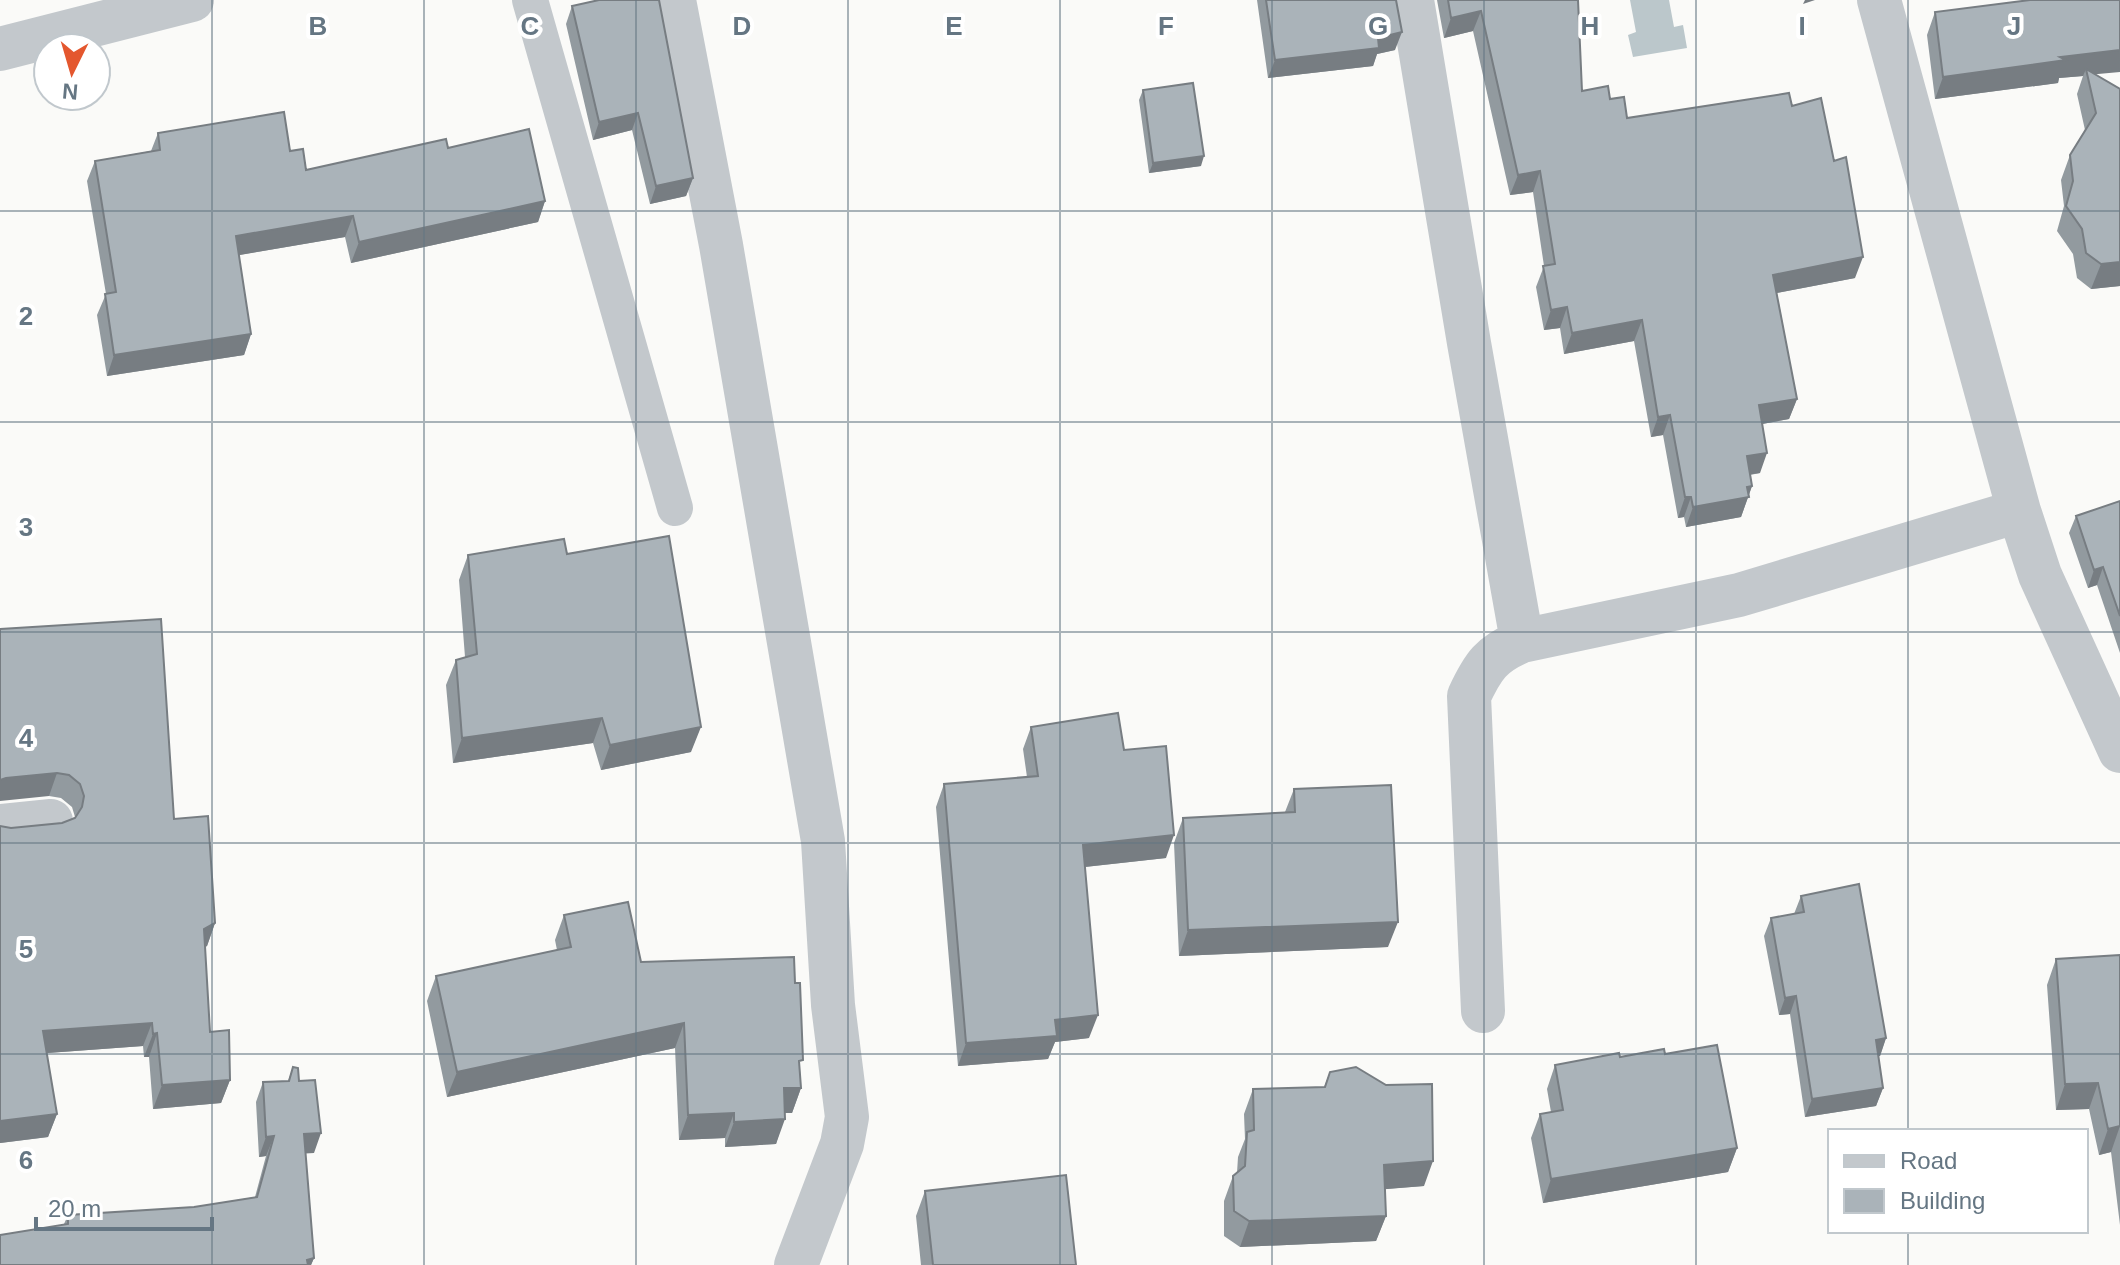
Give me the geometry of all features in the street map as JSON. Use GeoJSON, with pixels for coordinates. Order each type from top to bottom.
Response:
{"type":"FeatureCollection","features":[{"type":"Feature","properties":{"kind":"street"},"geometry":{"type":"LineString","coordinates":[[0,49],[192,0]]}},
{"type":"Feature","properties":{"kind":"street"},"geometry":{"type":"LineString","coordinates":[[674,0],[724,260],[823,841],[833,1005],[847,1117],[842,1144],[796,1265]]}},
{"type":"Feature","properties":{"kind":"street"},"geometry":{"type":"LineString","coordinates":[[1412,0],[1522,641]]}},
{"type":"Feature","properties":{"kind":"street"},"geometry":{"type":"LineString","coordinates":[[1879,0],[2019,511],[2040,575],[2120,751]]}},
{"type":"Feature","properties":{"kind":"street"},"geometry":{"type":"LineString","coordinates":[[1483,1011],[1469,696],[1481,669],[1499,650],[1522,641],[1739,595],[2019,511]]}},
{"type":"Feature","properties":{"kind":"street"},"geometry":{"type":"LineString","coordinates":[[0,826],[51,821]]}},
{"type":"Feature","properties":{"kind":"lane"},"geometry":{"type":"LineString","coordinates":[[530,0],[675,508]]}},
{"type":"Feature","properties":{"kind":"shaded area"},"geometry":{"type":"Polygon","coordinates":[[[1630,0],[1669,0],[1674,27],[1683,25],[1687,48],[1633,57],[1628,35],[1636,32],[1630,0]]]}},
{"type":"Feature","properties":{"kind":"building"},"geometry":{"type":"Polygon","coordinates":[[[599,0],[659,0],[693,178],[656,186],[638,113],[599,122],[572,6],[599,0]]]}},
{"type":"Feature","properties":{"kind":"building"},"geometry":{"type":"Polygon","coordinates":[[[1266,0],[1396,0],[1402,32],[1378,38],[1379,48],[1275,60],[1266,0]]]}},
{"type":"Feature","properties":{"kind":"building"},"geometry":{"type":"Polygon","coordinates":[[[1448,0],[1578,0],[1582,91],[1608,86],[1610,99],[1624,97],[1627,118],[1789,93],[1792,106],[1821,98],[1834,161],[1846,157],[1863,257],[1773,275],[1797,399],[1759,405],[1767,453],[1747,456],[1752,486],[1747,487],[1749,497],[1693,507],[1691,497],[1685,497],[1670,415],[1658,417],[1642,320],[1572,333],[1567,307],[1551,310],[1543,266],[1555,264],[1540,171],[1518,175],[1481,11],[1451,18],[1448,0]]]}},
{"type":"Feature","properties":{"kind":"building"},"geometry":{"type":"Polygon","coordinates":[[[2030,0],[2120,0],[2120,50],[1943,77],[1935,12],[2030,0]]]}},
{"type":"Feature","properties":{"kind":"building"},"geometry":{"type":"Polygon","coordinates":[[[2086,69],[2120,89],[2120,262],[2101,264],[2086,253],[2082,229],[2066,206],[2073,181],[2070,155],[2096,113],[2086,69]]]}},
{"type":"Feature","properties":{"kind":"building"},"geometry":{"type":"Polygon","coordinates":[[[1193,83],[1204,156],[1153,163],[1143,90],[1193,83]]]}},
{"type":"Feature","properties":{"kind":"building"},"geometry":{"type":"Polygon","coordinates":[[[284,112],[290,151],[303,149],[306,170],[446,139],[448,148],[529,129],[545,201],[359,242],[353,216],[236,236],[251,334],[114,355],[105,294],[116,292],[95,161],[160,150],[158,133],[284,112]]]}},
{"type":"Feature","properties":{"kind":"building"},"geometry":{"type":"Polygon","coordinates":[[[2120,501],[2120,616],[2103,567],[2094,570],[2076,516],[2120,501]]]}},
{"type":"Feature","properties":{"kind":"building"},"geometry":{"type":"Polygon","coordinates":[[[669,536],[701,727],[610,745],[602,718],[462,738],[456,660],[477,654],[468,555],[564,539],[567,554],[669,536]]]}},
{"type":"Feature","properties":{"kind":"building"},"geometry":{"type":"Polygon","coordinates":[[[161,619],[174,819],[208,816],[215,923],[204,929],[210,1032],[229,1030],[230,1080],[162,1085],[157,1033],[153,1034],[152,1023],[43,1031],[57,1114],[0,1121],[0,826],[11,828],[62,823],[75,818],[84,796],[80,784],[69,775],[57,773],[0,780],[0,629],[161,619]]]}},
{"type":"Feature","properties":{"kind":"building"},"geometry":{"type":"Polygon","coordinates":[[[1118,713],[1124,750],[1166,746],[1174,835],[1083,845],[1098,1015],[1055,1020],[1057,1036],[966,1043],[944,784],[1038,776],[1031,727],[1118,713]]]}},
{"type":"Feature","properties":{"kind":"building"},"geometry":{"type":"Polygon","coordinates":[[[1391,785],[1398,922],[1188,930],[1183,818],[1295,812],[1294,789],[1391,785]]]}},
{"type":"Feature","properties":{"kind":"building"},"geometry":{"type":"Polygon","coordinates":[[[1859,884],[1886,1038],[1876,1040],[1883,1088],[1812,1099],[1796,996],[1785,998],[1771,918],[1804,912],[1801,896],[1859,884]]]}},
{"type":"Feature","properties":{"kind":"building"},"geometry":{"type":"Polygon","coordinates":[[[628,902],[641,962],[794,957],[795,983],[800,983],[803,1060],[799,1061],[801,1088],[784,1088],[785,1119],[734,1122],[734,1113],[688,1115],[684,1023],[457,1072],[436,976],[571,947],[564,915],[628,902]]]}},
{"type":"Feature","properties":{"kind":"building"},"geometry":{"type":"Polygon","coordinates":[[[2120,955],[2120,1126],[2108,1129],[2098,1083],[2065,1084],[2056,959],[2120,955]]]}},
{"type":"Feature","properties":{"kind":"building"},"geometry":{"type":"Polygon","coordinates":[[[1717,1045],[1737,1148],[1551,1179],[1540,1114],[1563,1110],[1555,1065],[1619,1053],[1620,1057],[1664,1049],[1665,1054],[1717,1045]]]}},
{"type":"Feature","properties":{"kind":"building"},"geometry":{"type":"Polygon","coordinates":[[[293,1067],[298,1068],[299,1081],[315,1080],[321,1133],[304,1134],[314,1258],[307,1260],[308,1265],[0,1265],[0,1235],[68,1224],[68,1215],[194,1207],[257,1197],[274,1136],[266,1137],[263,1082],[289,1081],[293,1067]]]}},
{"type":"Feature","properties":{"kind":"building"},"geometry":{"type":"Polygon","coordinates":[[[1356,1067],[1386,1085],[1432,1084],[1433,1161],[1384,1165],[1386,1216],[1249,1221],[1234,1211],[1233,1176],[1245,1166],[1247,1132],[1254,1130],[1253,1089],[1325,1087],[1330,1072],[1356,1067]]]}},
{"type":"Feature","properties":{"kind":"building"},"geometry":{"type":"Polygon","coordinates":[[[1066,1175],[1076,1265],[933,1265],[925,1191],[1066,1175]]]}}]}
